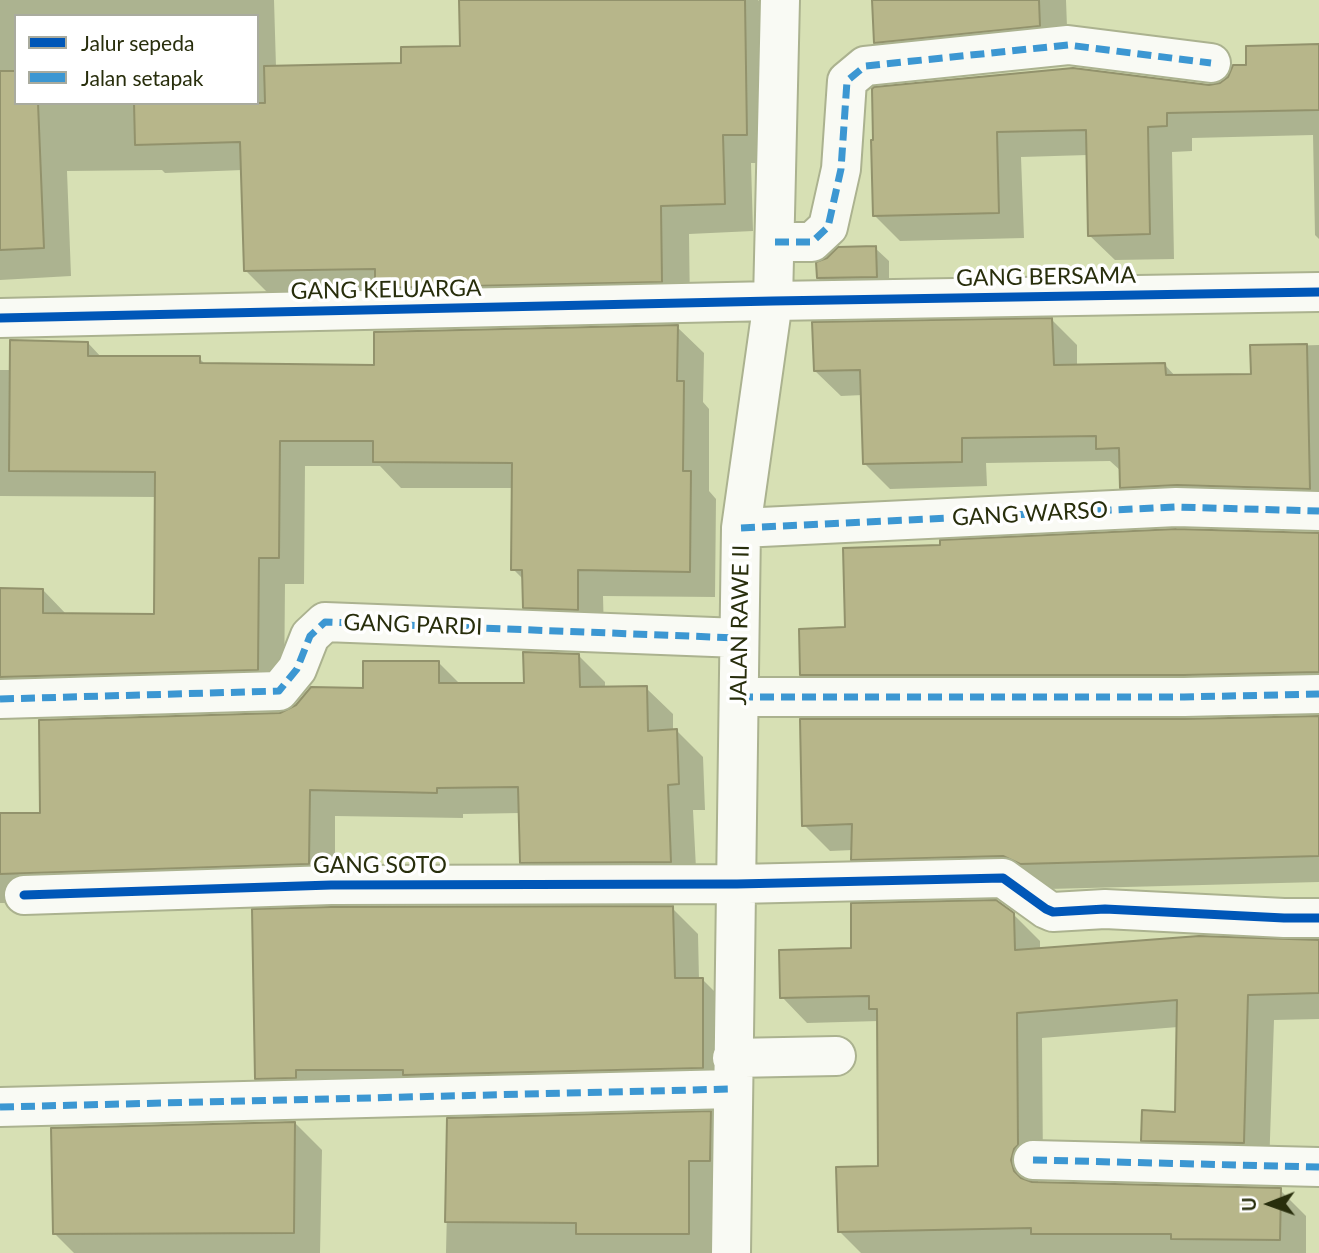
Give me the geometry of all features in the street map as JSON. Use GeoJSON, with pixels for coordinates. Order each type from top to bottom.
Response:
{"type":"FeatureCollection","features":[{"type":"Feature","properties":{"kind":"street","name":"JALAN RAWE II"},"geometry":{"type":"LineString","coordinates":[[731,1253],[741,528],[773,301],[780,0]]}},
{"type":"Feature","properties":{"kind":"street"},"geometry":{"type":"LineString","coordinates":[[775,242],[812,242],[828,227],[841,169],[847,81],[865,66],[1068,45],[1211,62]]}},
{"type":"Feature","properties":{"kind":"street","name":"GANG BERSAMA"},"geometry":{"type":"LineString","coordinates":[[773,301],[1319,292]]}},
{"type":"Feature","properties":{"kind":"street","name":"GANG KELUARGA"},"geometry":{"type":"LineString","coordinates":[[0,318],[773,301]]}},
{"type":"Feature","properties":{"kind":"street","name":"GANG WARSO"},"geometry":{"type":"LineString","coordinates":[[741,528],[1176,507],[1319,511]]}},
{"type":"Feature","properties":{"kind":"street","name":"GANG PARDI"},"geometry":{"type":"LineString","coordinates":[[0,699],[279,691],[297,669],[310,636],[325,622],[739,638]]}},
{"type":"Feature","properties":{"kind":"street"},"geometry":{"type":"LineString","coordinates":[[739,697],[1157,697],[1319,694]]}},
{"type":"Feature","properties":{"kind":"street","name":"GANG SOTO"},"geometry":{"type":"LineString","coordinates":[[23,895],[331,885],[737,884],[1003,878],[1053,912],[1105,909],[1319,918]]}},
{"type":"Feature","properties":{"kind":"street"},"geometry":{"type":"LineString","coordinates":[[0,1107],[732,1073],[836,1056]]}},
{"type":"Feature","properties":{"kind":"street"},"geometry":{"type":"LineString","coordinates":[[1033,1160],[1319,1167]]}},
{"type":"Feature","properties":{"kind":"building"},"geometry":{"type":"Polygon","coordinates":[[[459,0],[745,0],[747,135],[723,135],[725,204],[661,206],[662,282],[375,288],[375,269],[244,271],[240,142],[135,145],[134,105],[259,105],[265,103],[264,66],[401,63],[401,47],[460,46],[459,0]]]}},
{"type":"Feature","properties":{"kind":"building"},"geometry":{"type":"Polygon","coordinates":[[[872,0],[1039,0],[1040,26],[874,43],[872,0]]]}},
{"type":"Feature","properties":{"kind":"building"},"geometry":{"type":"Polygon","coordinates":[[[1319,44],[1319,110],[1167,113],[1167,126],[1148,127],[1150,234],[1088,236],[1086,130],[997,132],[999,213],[873,216],[871,140],[874,87],[1073,68],[1209,85],[1220,83],[1228,77],[1233,65],[1246,65],[1246,46],[1319,44]]]}},
{"type":"Feature","properties":{"kind":"building"},"geometry":{"type":"Polygon","coordinates":[[[0,71],[14,71],[14,105],[38,105],[44,248],[0,250],[0,71]]]}},
{"type":"Feature","properties":{"kind":"building"},"geometry":{"type":"Polygon","coordinates":[[[876,246],[877,277],[817,278],[816,262],[827,258],[838,247],[876,246]]]}},
{"type":"Feature","properties":{"kind":"building"},"geometry":{"type":"Polygon","coordinates":[[[1052,318],[1054,365],[1165,363],[1166,375],[1251,374],[1250,345],[1307,344],[1310,489],[1177,485],[1120,488],[1119,448],[1096,449],[1096,436],[962,438],[962,462],[863,464],[860,370],[814,371],[812,322],[1052,318]]]}},
{"type":"Feature","properties":{"kind":"building"},"geometry":{"type":"Polygon","coordinates":[[[678,325],[677,381],[684,381],[683,471],[691,471],[690,572],[578,570],[578,610],[523,608],[522,570],[511,570],[512,463],[373,462],[373,441],[280,441],[279,558],[259,558],[258,670],[0,677],[0,588],[43,589],[43,613],[154,614],[155,472],[9,471],[10,340],[88,342],[88,356],[200,356],[200,363],[374,365],[374,332],[678,325]]]}},
{"type":"Feature","properties":{"kind":"building"},"geometry":{"type":"Polygon","coordinates":[[[1176,529],[1319,533],[1319,672],[1184,675],[800,675],[799,629],[845,627],[843,548],[940,545],[940,540],[1176,529]]]}},
{"type":"Feature","properties":{"kind":"building"},"geometry":{"type":"Polygon","coordinates":[[[523,652],[579,654],[580,687],[647,686],[648,731],[677,729],[679,784],[668,785],[671,862],[520,863],[518,787],[437,788],[437,793],[310,790],[309,864],[0,874],[0,813],[40,813],[39,720],[280,713],[296,705],[311,687],[363,688],[363,661],[439,661],[439,683],[524,683],[523,652]]]}},
{"type":"Feature","properties":{"kind":"building"},"geometry":{"type":"Polygon","coordinates":[[[1319,716],[1319,856],[1020,864],[1003,856],[851,860],[852,824],[802,826],[800,719],[1184,719],[1319,716]]]}},
{"type":"Feature","properties":{"kind":"building"},"geometry":{"type":"Polygon","coordinates":[[[996,900],[1014,913],[1015,950],[1199,936],[1319,940],[1319,993],[1248,995],[1244,1143],[1141,1141],[1142,1110],[1175,1112],[1177,1000],[1017,1013],[1018,1145],[1011,1160],[1014,1171],[1021,1178],[1032,1182],[1281,1188],[1280,1240],[1171,1239],[1171,1234],[1031,1234],[1031,1228],[838,1232],[836,1167],[878,1166],[877,1009],[869,1009],[869,996],[780,998],[779,950],[851,948],[851,903],[996,900]]]}},
{"type":"Feature","properties":{"kind":"building"},"geometry":{"type":"Polygon","coordinates":[[[673,906],[675,978],[703,978],[703,1068],[403,1075],[403,1070],[296,1070],[296,1078],[255,1079],[252,909],[673,906]]]}},
{"type":"Feature","properties":{"kind":"building"},"geometry":{"type":"Polygon","coordinates":[[[711,1111],[710,1161],[689,1161],[689,1234],[576,1234],[576,1223],[445,1222],[447,1118],[711,1111]]]}},
{"type":"Feature","properties":{"kind":"building"},"geometry":{"type":"Polygon","coordinates":[[[295,1122],[294,1233],[53,1234],[51,1128],[295,1122]]]}},
{"type":"Feature","properties":{"kind":"marked path"},"geometry":{"type":"LineString","coordinates":[[775,242],[812,242],[828,227],[841,169],[847,81],[865,66],[1068,45],[1211,63]]}},
{"type":"Feature","properties":{"kind":"marked path"},"geometry":{"type":"LineString","coordinates":[[741,528],[1176,507],[1319,511]]}},
{"type":"Feature","properties":{"kind":"marked path"},"geometry":{"type":"LineString","coordinates":[[0,699],[279,691],[297,669],[310,636],[325,622],[739,638]]}},
{"type":"Feature","properties":{"kind":"marked path"},"geometry":{"type":"LineString","coordinates":[[739,697],[1184,697],[1319,694]]}},
{"type":"Feature","properties":{"kind":"marked path"},"geometry":{"type":"LineString","coordinates":[[0,1107],[732,1089]]}},
{"type":"Feature","properties":{"kind":"marked path"},"geometry":{"type":"LineString","coordinates":[[1033,1160],[1319,1167]]}},
{"type":"Feature","properties":{"kind":"cycle path"},"geometry":{"type":"LineString","coordinates":[[0,318],[1319,292]]}},
{"type":"Feature","properties":{"kind":"cycle path"},"geometry":{"type":"LineString","coordinates":[[24,895],[331,885],[737,884],[1003,878],[1053,912],[1105,909],[1319,918]]}}]}
